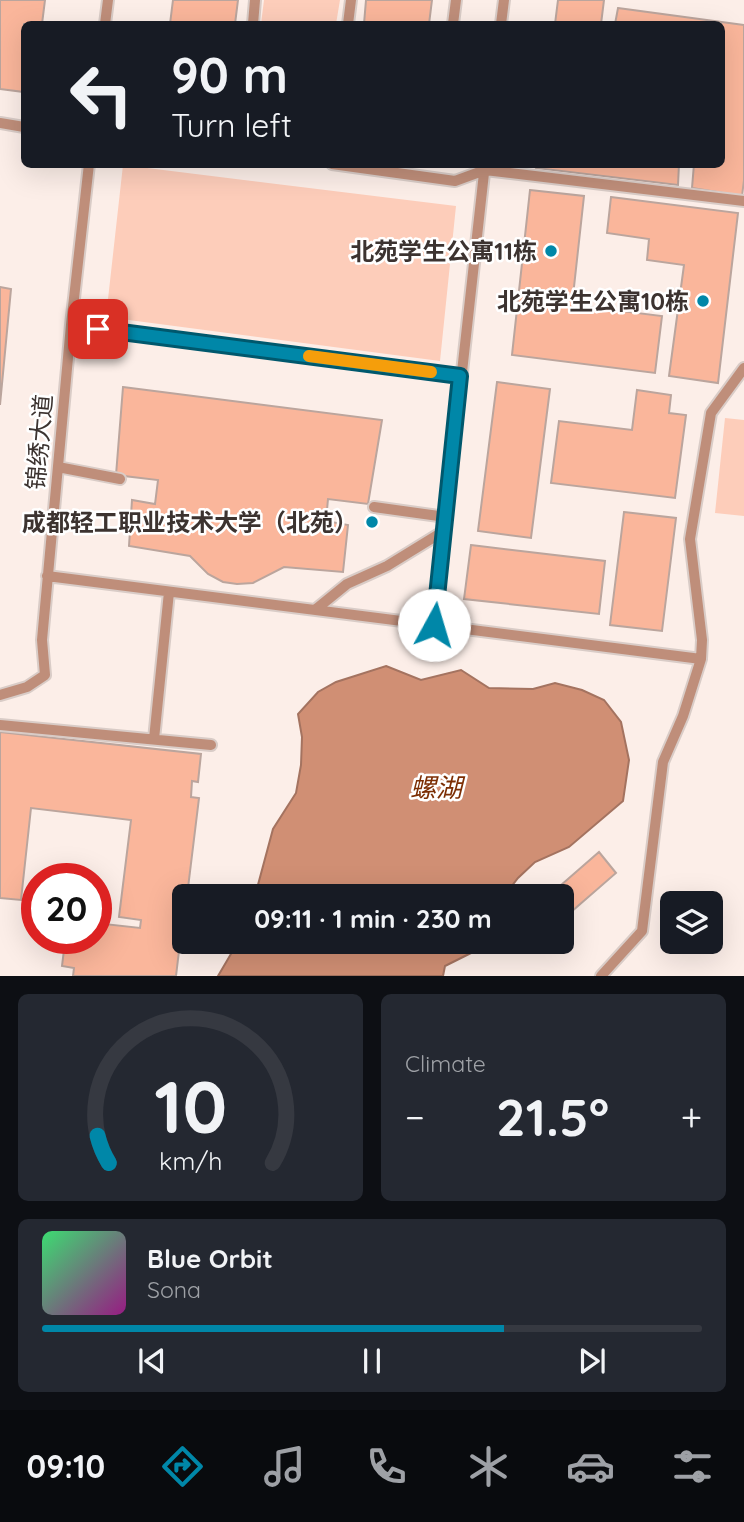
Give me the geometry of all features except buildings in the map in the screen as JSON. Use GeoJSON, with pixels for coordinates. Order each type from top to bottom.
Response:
{"type":"FeatureCollection","features":[{"type":"Feature","properties":{"kind":"lane"},"geometry":{"type":"LineString","coordinates":[[105,21],[108,0]]}},
{"type":"Feature","properties":{"kind":"lane"},"geometry":{"type":"LineString","coordinates":[[253,21],[255,0]]}},
{"type":"Feature","properties":{"kind":"lane"},"geometry":{"type":"LineString","coordinates":[[348,21],[351,0]]}},
{"type":"Feature","properties":{"kind":"lane"},"geometry":{"type":"LineString","coordinates":[[453,21],[456,0]]}},
{"type":"Feature","properties":{"kind":"lane"},"geometry":{"type":"LineString","coordinates":[[501,21],[503,0]]}},
{"type":"Feature","properties":{"kind":"lane"},"geometry":{"type":"LineString","coordinates":[[0,123],[21,126]]}},
{"type":"Feature","properties":{"kind":"lane","name":"锦绣大道"},"geometry":{"type":"LineString","coordinates":[[0,695],[27,687],[45,675],[41,640],[89,168]]}},
{"type":"Feature","properties":{"kind":"lane"},"geometry":{"type":"LineString","coordinates":[[361,168],[455,181],[483,168]]}},
{"type":"Feature","properties":{"kind":"lane"},"geometry":{"type":"LineString","coordinates":[[435,178],[436,168]]}},
{"type":"Feature","properties":{"kind":"lane"},"geometry":{"type":"LineString","coordinates":[[434,625],[485,168]]}},
{"type":"Feature","properties":{"kind":"lane"},"geometry":{"type":"LineString","coordinates":[[493,168],[744,201]]}},
{"type":"Feature","properties":{"kind":"lane"},"geometry":{"type":"LineString","coordinates":[[71,325],[460,376]]}},
{"type":"Feature","properties":{"kind":"lane"},"geometry":{"type":"LineString","coordinates":[[601,976],[642,931],[663,762],[683,716],[701,659],[702,640],[690,539],[710,413],[744,368]]}},
{"type":"Feature","properties":{"kind":"lane"},"geometry":{"type":"LineString","coordinates":[[58,467],[120,479]]}},
{"type":"Feature","properties":{"kind":"lane"},"geometry":{"type":"LineString","coordinates":[[374,507],[446,517]]}},
{"type":"Feature","properties":{"kind":"lane"},"geometry":{"type":"LineString","coordinates":[[315,610],[347,584],[387,565],[444,531]]}},
{"type":"Feature","properties":{"kind":"lane"},"geometry":{"type":"LineString","coordinates":[[47,576],[701,659]]}},
{"type":"Feature","properties":{"kind":"lane"},"geometry":{"type":"LineString","coordinates":[[154,740],[169,592]]}},
{"type":"Feature","properties":{"kind":"lane"},"geometry":{"type":"LineString","coordinates":[[0,724],[211,745]]}},
{"type":"Feature","properties":{"kind":"shaded area"},"geometry":{"type":"Polygon","coordinates":[[[264,0],[340,0],[336,21],[261,21],[264,0]]]}},
{"type":"Feature","properties":{"kind":"shaded area"},"geometry":{"type":"Polygon","coordinates":[[[123,168],[147,168],[456,206],[440,361],[106,317],[123,168]]]}},
{"type":"Feature","properties":{"kind":"shaded area"},"geometry":{"type":"Polygon","coordinates":[[[725,418],[744,420],[744,516],[715,513],[725,418]]]}},
{"type":"Feature","properties":{"kind":"water","name":"螺湖"},"geometry":{"type":"Polygon","coordinates":[[[386,666],[421,680],[461,670],[489,688],[533,689],[555,683],[582,690],[604,700],[621,722],[629,760],[623,801],[569,847],[535,862],[513,884],[258,884],[273,829],[296,793],[302,737],[298,714],[318,692],[336,682],[386,666]]]}},
{"type":"Feature","properties":{"kind":"water"},"geometry":{"type":"Polygon","coordinates":[[[231,954],[469,954],[445,966],[443,976],[218,976],[231,954]]]}},
{"type":"Feature","properties":{"kind":"slow traffic"},"geometry":{"type":"LineString","coordinates":[[309,356],[431,372]]}},
{"type":"Feature","properties":{"kind":"place","name":"北苑学生公寓11栋"},"geometry":{"type":"Point","coordinates":[551,251]}},
{"type":"Feature","properties":{"kind":"place","name":"北苑学生公寓10栋"},"geometry":{"type":"Point","coordinates":[703,301]}},
{"type":"Feature","properties":{"kind":"place","name":"成都轻工职业技术大学（北苑）"},"geometry":{"type":"Point","coordinates":[372,522]}},
{"type":"Feature","properties":{"kind":"route"},"geometry":{"type":"LineString","coordinates":[[98,329],[460,376],[434,625]]}}]}
